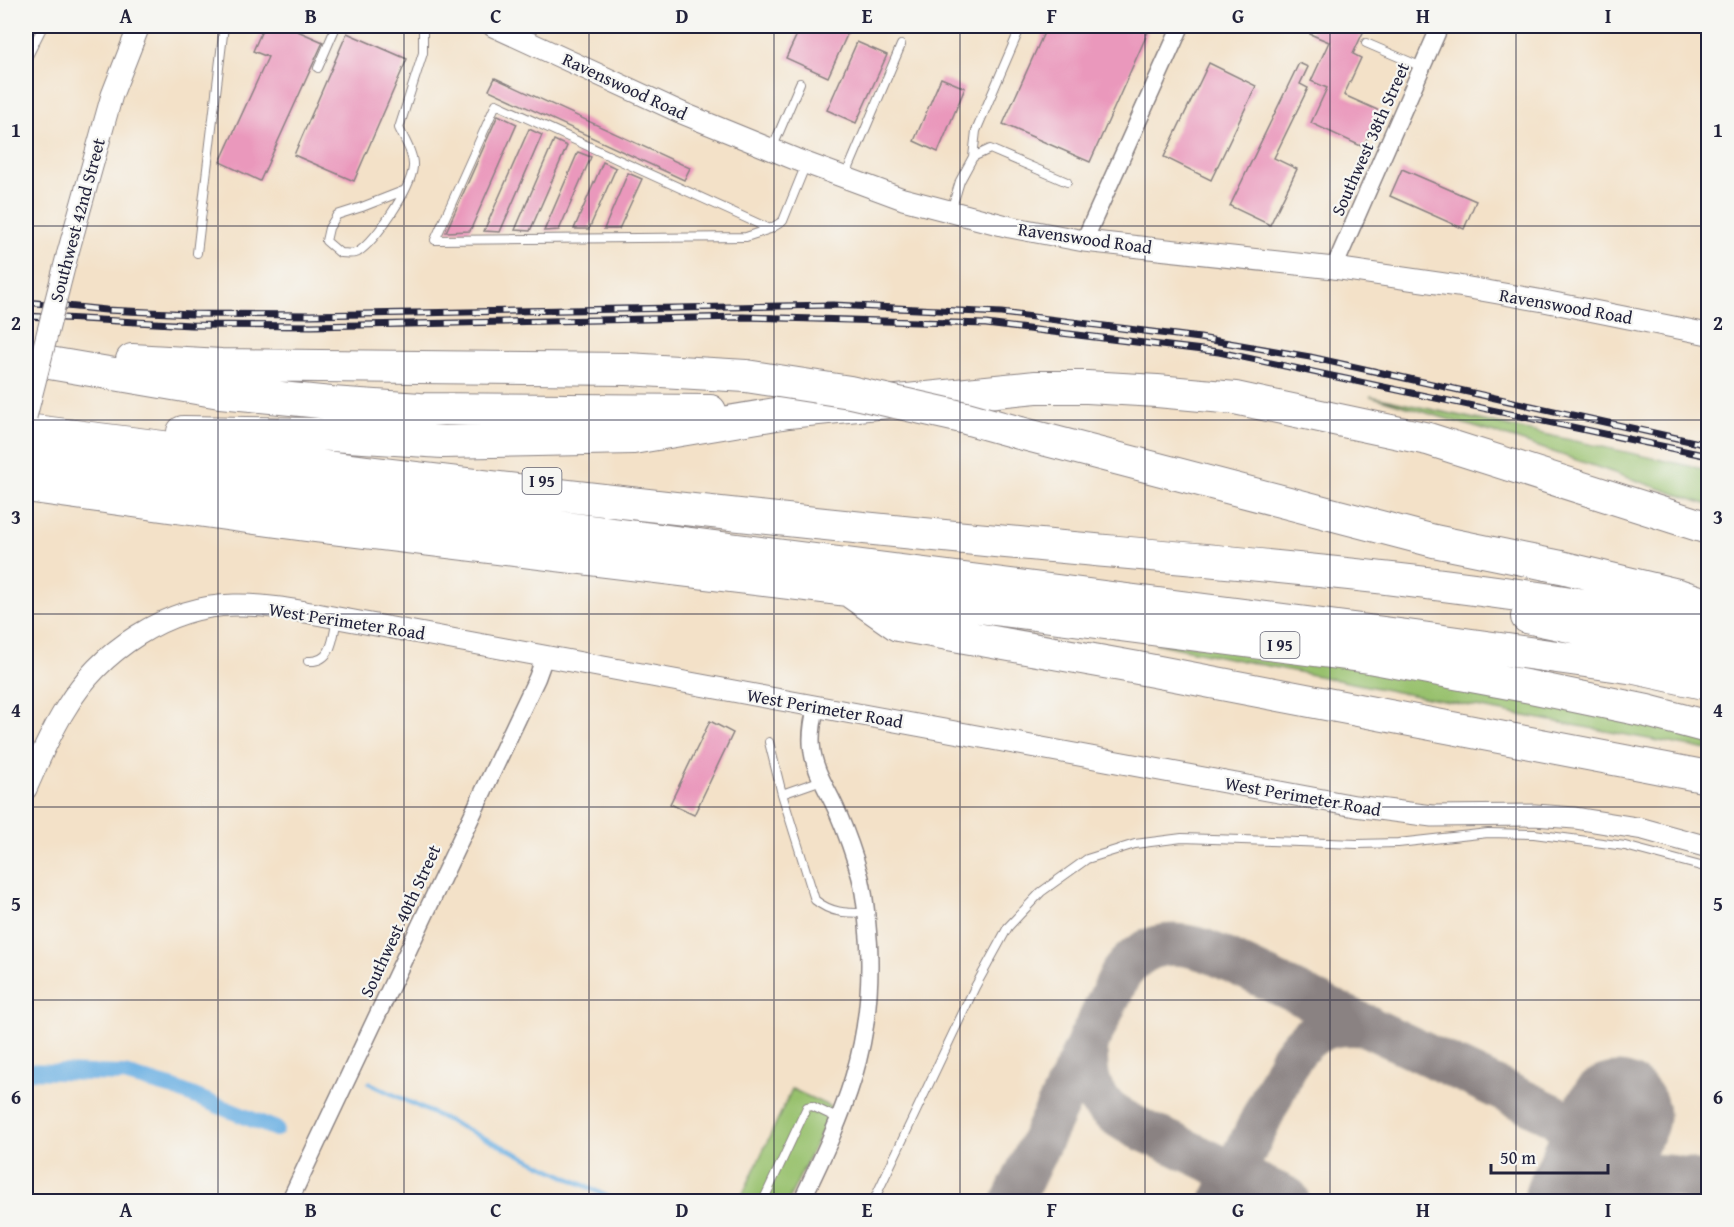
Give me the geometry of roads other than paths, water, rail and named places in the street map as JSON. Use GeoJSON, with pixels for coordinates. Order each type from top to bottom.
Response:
{"type":"FeatureCollection","features":[{"type":"Feature","properties":{"kind":"highway"},"geometry":{"type":"LineString","coordinates":[[26,353],[221,364],[627,369],[746,376],[850,392],[966,418],[1434,541],[1561,567],[1678,595],[1708,605]]}},
{"type":"Feature","properties":{"kind":"highway"},"geometry":{"type":"LineString","coordinates":[[26,358],[220,392],[331,403],[420,409],[788,412]]}},
{"type":"Feature","properties":{"kind":"highway"},"geometry":{"type":"LineString","coordinates":[[132,431],[316,434],[443,442],[633,438],[788,412],[1036,387],[1098,387],[1235,398],[1428,439],[1708,528]]}},
{"type":"Feature","properties":{"kind":"highway","name":"I 95"},"geometry":{"type":"LineString","coordinates":[[26,417],[591,487],[953,525],[1443,570],[1637,597],[1708,610]]}},
{"type":"Feature","properties":{"kind":"highway"},"geometry":{"type":"LineString","coordinates":[[26,430],[611,502],[1403,580],[1623,611],[1708,628]]}},
{"type":"Feature","properties":{"kind":"highway"},"geometry":{"type":"LineString","coordinates":[[26,454],[324,497],[1415,637],[1635,669],[1708,684]]}},
{"type":"Feature","properties":{"kind":"highway","name":"I 95"},"geometry":{"type":"LineString","coordinates":[[26,486],[306,525],[848,590],[1369,657],[1542,689],[1708,726]]}},
{"type":"Feature","properties":{"kind":"highway"},"geometry":{"type":"LineString","coordinates":[[1285,568],[1347,592],[1519,615],[1708,655]]}},
{"type":"Feature","properties":{"kind":"highway"},"geometry":{"type":"LineString","coordinates":[[848,590],[898,625],[1138,668],[1703,776]]}},
{"type":"Feature","properties":{"kind":"highway"},"geometry":{"type":"LineString","coordinates":[[1415,637],[1708,706]]}},
{"type":"Feature","properties":{"kind":"street","name":"Southwest 42nd Street"},"geometry":{"type":"LineString","coordinates":[[26,417],[67,255],[112,95],[139,26]]}},
{"type":"Feature","properties":{"kind":"street","name":"Ravenswood Road"},"geometry":{"type":"LineString","coordinates":[[493,26],[682,113],[806,164],[903,199],[1010,227],[1084,241],[1334,268],[1544,301],[1708,334]]}},
{"type":"Feature","properties":{"kind":"street"},"geometry":{"type":"LineString","coordinates":[[1084,241],[1181,26]]}},
{"type":"Feature","properties":{"kind":"street","name":"Southwest 38th Street"},"geometry":{"type":"LineString","coordinates":[[1334,268],[1440,26]]}},
{"type":"Feature","properties":{"kind":"street","name":"West Perimeter Road"},"geometry":{"type":"LineString","coordinates":[[26,789],[57,723],[80,688],[98,667],[124,644],[153,627],[184,614],[216,606],[233,605],[338,618],[1382,810],[1432,816],[1555,816],[1643,829],[1708,847]]}},
{"type":"Feature","properties":{"kind":"street","name":"Southwest 40th Street"},"geometry":{"type":"LineString","coordinates":[[289,1202],[545,657]]}},
{"type":"Feature","properties":{"kind":"street"},"geometry":{"type":"LineString","coordinates":[[801,1202],[840,1119],[856,1069],[867,1020],[869,975],[866,913],[860,876],[837,812],[815,765],[812,728],[816,707]]}},
{"type":"Feature","properties":{"kind":"lane"},"geometry":{"type":"LineString","coordinates":[[26,60],[43,26]]}},
{"type":"Feature","properties":{"kind":"lane"},"geometry":{"type":"LineString","coordinates":[[197,253],[224,26]]}},
{"type":"Feature","properties":{"kind":"lane"},"geometry":{"type":"LineString","coordinates":[[318,68],[335,29],[334,26]]}},
{"type":"Feature","properties":{"kind":"lane"},"geometry":{"type":"LineString","coordinates":[[403,191],[337,215],[328,228],[326,241],[339,253],[355,253],[372,240],[389,217],[403,191],[413,166],[409,148],[399,128],[423,53],[423,26]]}},
{"type":"Feature","properties":{"kind":"lane"},"geometry":{"type":"LineString","coordinates":[[951,211],[960,182],[973,157],[976,131],[1022,26]]}},
{"type":"Feature","properties":{"kind":"lane"},"geometry":{"type":"LineString","coordinates":[[1365,43],[1423,67]]}},
{"type":"Feature","properties":{"kind":"lane"},"geometry":{"type":"LineString","coordinates":[[845,178],[901,45]]}},
{"type":"Feature","properties":{"kind":"lane"},"geometry":{"type":"LineString","coordinates":[[771,150],[800,83]]}},
{"type":"Feature","properties":{"kind":"lane"},"geometry":{"type":"LineString","coordinates":[[770,229],[495,104],[435,240],[746,237],[770,229],[783,221],[806,164]]}},
{"type":"Feature","properties":{"kind":"lane"},"geometry":{"type":"LineString","coordinates":[[973,157],[990,149],[1067,182]]}},
{"type":"Feature","properties":{"kind":"lane"},"geometry":{"type":"LineString","coordinates":[[308,662],[318,661],[329,652],[338,618]]}},
{"type":"Feature","properties":{"kind":"lane"},"geometry":{"type":"LineString","coordinates":[[769,742],[782,794],[815,900],[825,908],[839,913],[866,913]]}},
{"type":"Feature","properties":{"kind":"lane"},"geometry":{"type":"LineString","coordinates":[[782,794],[822,780]]}},
{"type":"Feature","properties":{"kind":"lane"},"geometry":{"type":"LineString","coordinates":[[873,1202],[975,987],[1008,927],[1041,892],[1087,859],[1135,844],[1182,838],[1357,844],[1398,843],[1488,833],[1534,834],[1624,846],[1708,868]]}},
{"type":"Feature","properties":{"kind":"lane"},"geometry":{"type":"LineString","coordinates":[[764,1202],[807,1107],[812,1106],[840,1119]]}},
{"type":"Feature","properties":{"kind":"waterway"},"geometry":{"type":"LineString","coordinates":[[26,1071],[124,1074],[174,1088],[276,1129]]}},
{"type":"Feature","properties":{"kind":"waterway"},"geometry":{"type":"LineString","coordinates":[[369,1083],[619,1202]]}},
{"type":"Feature","properties":{"kind":"railway"},"geometry":{"type":"LineString","coordinates":[[26,302],[106,310],[192,314],[311,315],[833,305],[1001,313],[1200,338],[1310,357],[1708,445]]}},
{"type":"Feature","properties":{"kind":"railway"},"geometry":{"type":"LineString","coordinates":[[26,316],[191,325],[312,326],[743,317],[986,324],[1219,352],[1708,456]]}}]}
